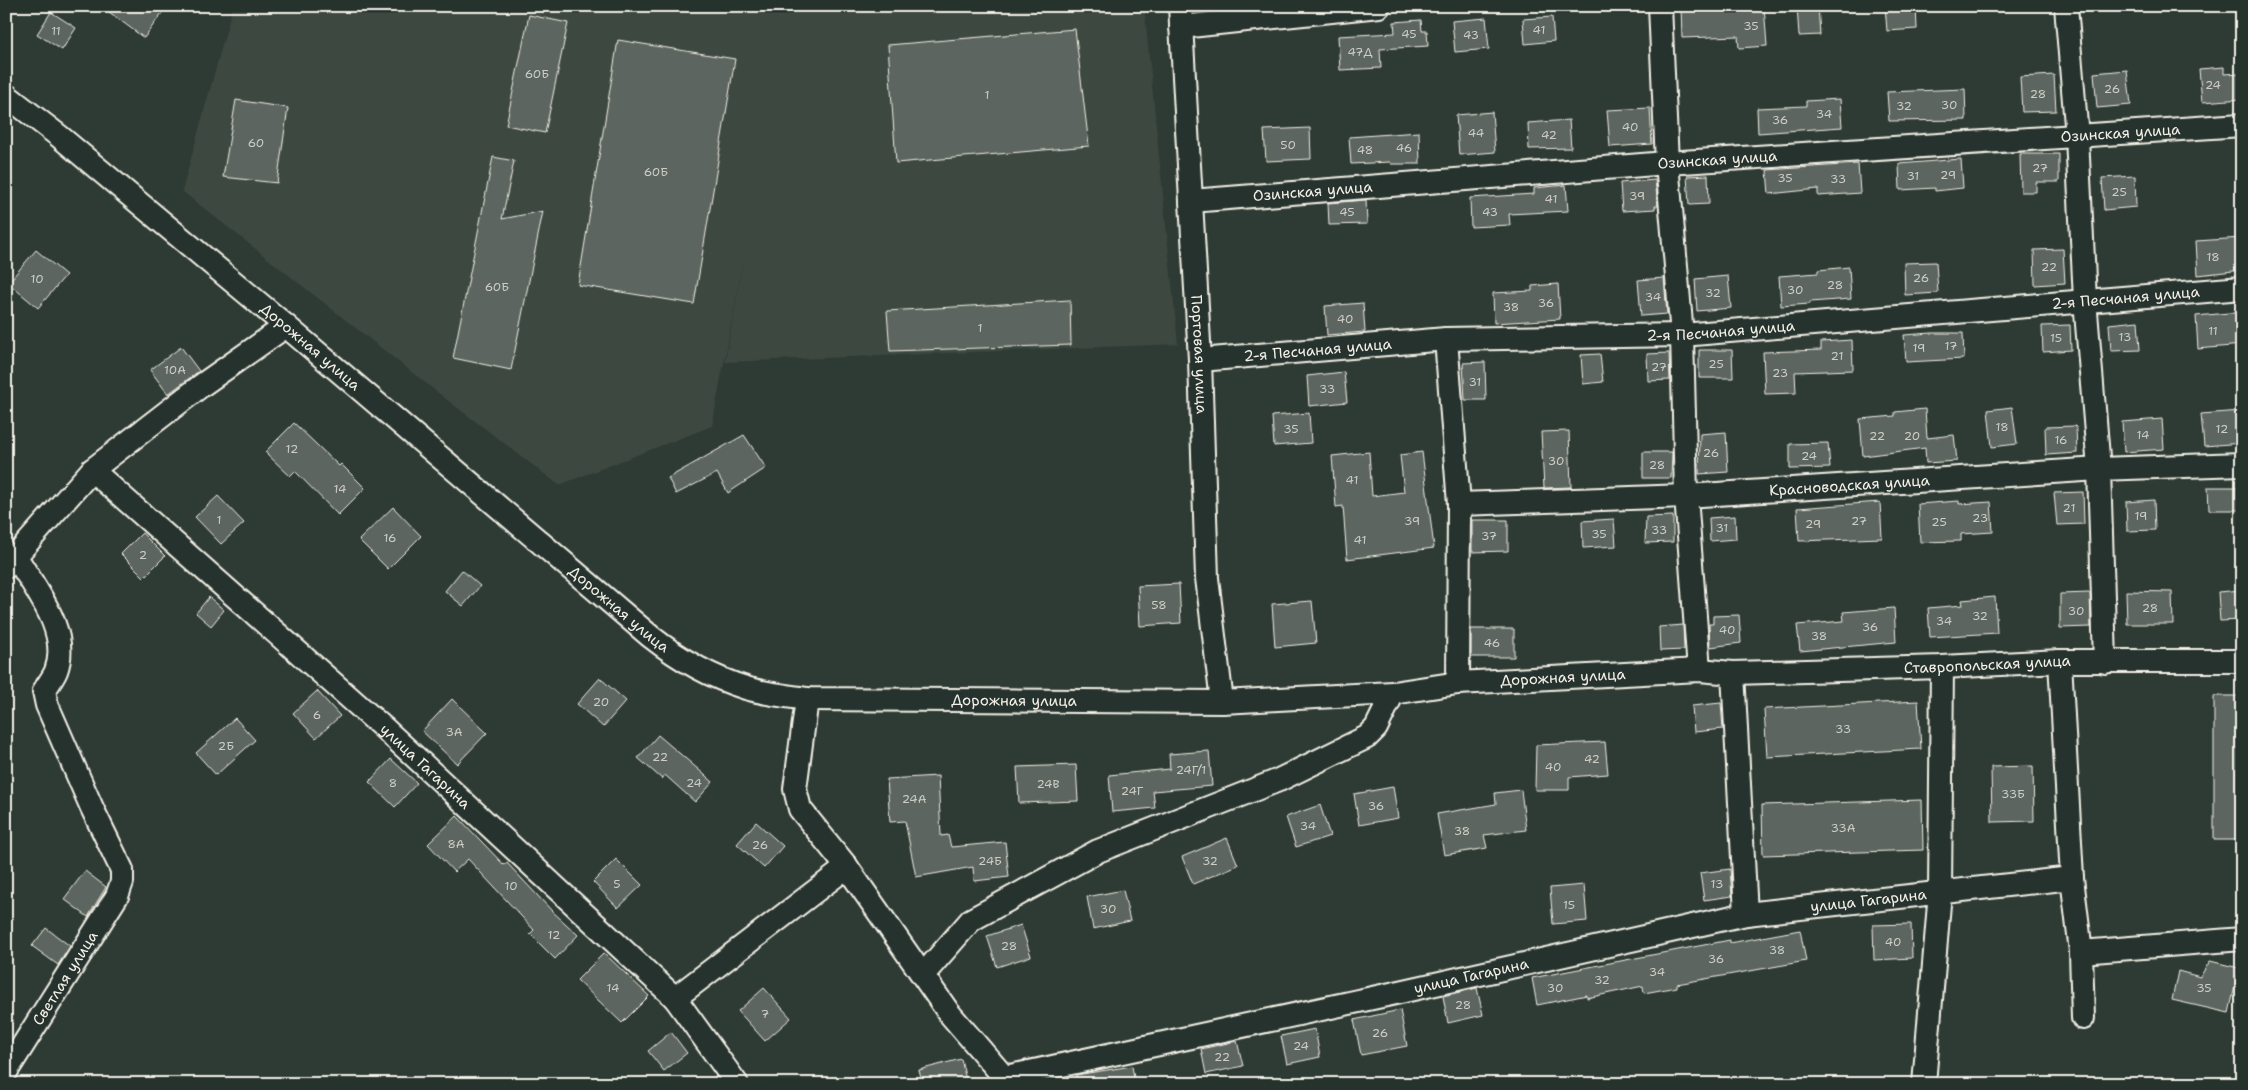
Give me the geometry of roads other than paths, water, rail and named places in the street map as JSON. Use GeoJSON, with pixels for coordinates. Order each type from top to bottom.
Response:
{"type":"FeatureCollection","features":[{"type":"Feature","properties":{"kind":"street"},"geometry":{"type":"LineString","coordinates":[[1180,16],[1379,6]]}},
{"type":"Feature","properties":{"kind":"street"},"geometry":{"type":"LineString","coordinates":[[1660,6],[1667,163],[1682,336],[1686,496],[1699,670]]}},
{"type":"Feature","properties":{"kind":"street"},"geometry":{"type":"LineString","coordinates":[[2066,6],[2077,137],[2085,300],[2099,468],[2105,662]]}},
{"type":"Feature","properties":{"kind":"street","name":"Портовая улица"},"geometry":{"type":"LineString","coordinates":[[1180,16],[1200,360],[1207,578],[1222,702]]}},
{"type":"Feature","properties":{"kind":"street","name":"Дорожная улица"},"geometry":{"type":"LineString","coordinates":[[6,95],[59,136],[286,326],[675,656],[705,672],[747,689],[807,699],[1222,702],[1393,693],[1458,683],[1699,670],[1733,673]]}},
{"type":"Feature","properties":{"kind":"street","name":"Озинская улица"},"geometry":{"type":"LineString","coordinates":[[1191,201],[1667,163],[2242,125]]}},
{"type":"Feature","properties":{"kind":"street","name":"2-я Песчаная улица"},"geometry":{"type":"LineString","coordinates":[[1200,360],[1446,339],[1682,336],[2242,288]]}},
{"type":"Feature","properties":{"kind":"street"},"geometry":{"type":"LineString","coordinates":[[10,561],[92,470],[202,385],[286,326]]}},
{"type":"Feature","properties":{"kind":"street"},"geometry":{"type":"LineString","coordinates":[[1446,339],[1459,504],[1458,683]]}},
{"type":"Feature","properties":{"kind":"street","name":"Красноводская улица"},"geometry":{"type":"LineString","coordinates":[[1459,504],[1686,496],[2099,468],[2242,464]]}},
{"type":"Feature","properties":{"kind":"street","name":"улица Гагарина"},"geometry":{"type":"LineString","coordinates":[[92,470],[386,730],[675,998],[737,1084]]}},
{"type":"Feature","properties":{"kind":"street","name":"Светлая улица"},"geometry":{"type":"LineString","coordinates":[[6,1072],[117,896],[122,882],[122,870],[92,808],[47,705],[44,691],[56,672],[58,635],[51,617],[10,561]]}},
{"type":"Feature","properties":{"kind":"street"},"geometry":{"type":"LineString","coordinates":[[2060,661],[2072,878],[2081,952],[2083,1018]]}},
{"type":"Feature","properties":{"kind":"street","name":"Ставропольская улица"},"geometry":{"type":"LineString","coordinates":[[1733,673],[1942,667],[2060,661],[2242,661]]}},
{"type":"Feature","properties":{"kind":"street"},"geometry":{"type":"LineString","coordinates":[[1924,1084],[1940,892],[1942,667]]}},
{"type":"Feature","properties":{"kind":"street"},"geometry":{"type":"LineString","coordinates":[[1733,673],[1746,914]]}},
{"type":"Feature","properties":{"kind":"street"},"geometry":{"type":"LineString","coordinates":[[923,975],[958,933],[971,920],[986,911],[1098,851],[1279,780],[1367,737],[1376,728],[1393,693]]}},
{"type":"Feature","properties":{"kind":"street"},"geometry":{"type":"LineString","coordinates":[[807,699],[796,795],[805,816],[847,867],[950,1013],[1008,1081]]}},
{"type":"Feature","properties":{"kind":"street"},"geometry":{"type":"LineString","coordinates":[[675,998],[847,867]]}},
{"type":"Feature","properties":{"kind":"street","name":"улица Гагарина"},"geometry":{"type":"LineString","coordinates":[[1008,1081],[1746,914],[2072,878]]}},
{"type":"Feature","properties":{"kind":"street"},"geometry":{"type":"LineString","coordinates":[[2081,952],[2242,939]]}}]}
